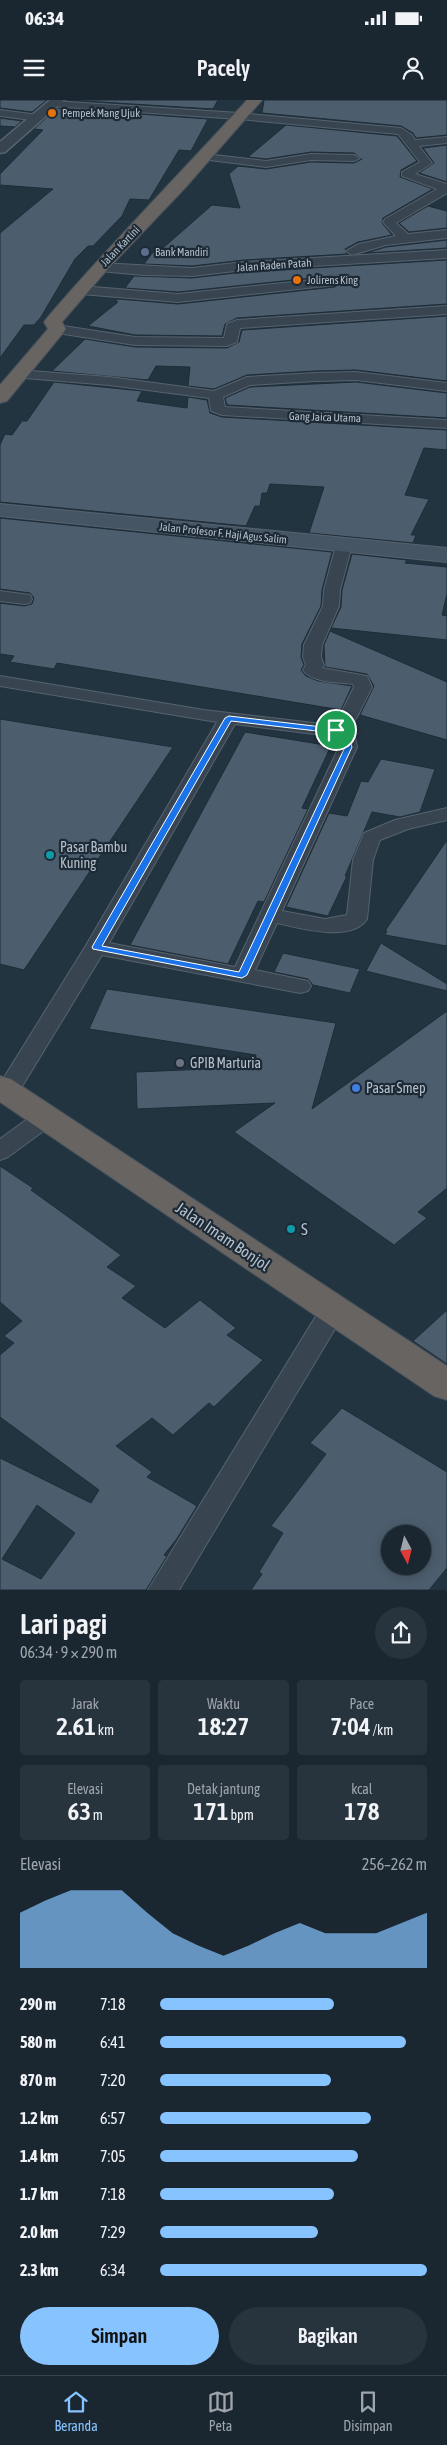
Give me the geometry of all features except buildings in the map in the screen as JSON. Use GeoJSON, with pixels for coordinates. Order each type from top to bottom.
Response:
{"type":"FeatureCollection","features":[{"type":"Feature","properties":{"kind":"highway","name":"Jalan Kartini"},"geometry":{"type":"LineString","coordinates":[[0,397],[100,267],[205,157],[255,100]]}},
{"type":"Feature","properties":{"kind":"highway"},"geometry":{"type":"LineString","coordinates":[[34,327],[55,326]]}},
{"type":"Feature","properties":{"kind":"highway","name":"Jalan Imam Bonjol"},"geometry":{"type":"LineString","coordinates":[[4,1090],[447,1386]]}},
{"type":"Feature","properties":{"kind":"main road","name":"Jalan Profesor F. Haji Agus Salim"},"geometry":{"type":"LineString","coordinates":[[0,510],[447,555]]}},
{"type":"Feature","properties":{"kind":"street"},"geometry":{"type":"LineString","coordinates":[[148,111],[166,100]]}},
{"type":"Feature","properties":{"kind":"street"},"geometry":{"type":"LineString","coordinates":[[0,148],[39,118],[56,102],[148,111],[239,116],[401,131],[408,137],[426,163],[406,174],[429,184],[447,188]]}},
{"type":"Feature","properties":{"kind":"street"},"geometry":{"type":"LineString","coordinates":[[0,113],[39,118]]}},
{"type":"Feature","properties":{"kind":"street"},"geometry":{"type":"LineString","coordinates":[[412,144],[447,140]]}},
{"type":"Feature","properties":{"kind":"street"},"geometry":{"type":"LineString","coordinates":[[205,157],[266,164],[311,157],[354,158]]}},
{"type":"Feature","properties":{"kind":"street"},"geometry":{"type":"LineString","coordinates":[[406,239],[389,222],[447,188]]}},
{"type":"Feature","properties":{"kind":"street"},"geometry":{"type":"LineString","coordinates":[[332,261],[362,247],[447,234]]}},
{"type":"Feature","properties":{"kind":"street","name":"Jalan Raden Patah"},"geometry":{"type":"LineString","coordinates":[[100,267],[176,272],[447,254]]}},
{"type":"Feature","properties":{"kind":"street"},"geometry":{"type":"LineString","coordinates":[[81,290],[178,298],[331,282]]}},
{"type":"Feature","properties":{"kind":"street"},"geometry":{"type":"LineString","coordinates":[[55,326],[135,341],[227,342],[232,339],[232,327],[237,324],[412,314],[447,310]]}},
{"type":"Feature","properties":{"kind":"street"},"geometry":{"type":"LineString","coordinates":[[18,374],[109,381],[216,395],[248,381],[315,377],[356,376],[447,387]]}},
{"type":"Feature","properties":{"kind":"street","name":"Gang Jaica Utama"},"geometry":{"type":"LineString","coordinates":[[216,395],[216,408],[222,410],[447,424]]}},
{"type":"Feature","properties":{"kind":"street"},"geometry":{"type":"LineString","coordinates":[[336,730],[348,717],[363,686],[362,680],[318,673],[312,670],[315,664],[312,657],[313,645],[331,606],[332,590],[344,545]]}},
{"type":"Feature","properties":{"kind":"street"},"geometry":{"type":"LineString","coordinates":[[0,596],[24,598]]}},
{"type":"Feature","properties":{"kind":"street"},"geometry":{"type":"LineString","coordinates":[[0,681],[229,718],[336,730],[346,738],[348,747],[242,975]]}},
{"type":"Feature","properties":{"kind":"street"},"geometry":{"type":"LineString","coordinates":[[4,1090],[96,947],[229,718]]}},
{"type":"Feature","properties":{"kind":"street"},"geometry":{"type":"LineString","coordinates":[[270,915],[328,927],[346,925],[357,919],[363,860],[371,837],[402,824],[447,814]]}},
{"type":"Feature","properties":{"kind":"street"},"geometry":{"type":"LineString","coordinates":[[96,947],[300,986]]}},
{"type":"Feature","properties":{"kind":"street"},"geometry":{"type":"LineString","coordinates":[[0,1151],[45,1118]]}},
{"type":"Feature","properties":{"kind":"street"},"geometry":{"type":"LineString","coordinates":[[163,1590],[333,1310]]}},
{"type":"Feature","properties":{"kind":"place","name":"Pempek Mang Ujuk"},"geometry":{"type":"Point","coordinates":[52,113]}},
{"type":"Feature","properties":{"kind":"place","name":"Bank Mandiri"},"geometry":{"type":"Point","coordinates":[145,252]}},
{"type":"Feature","properties":{"kind":"place","name":"Jolirens King"},"geometry":{"type":"Point","coordinates":[297,280]}},
{"type":"Feature","properties":{"kind":"place","name":"Pasar Bambu Kuning"},"geometry":{"type":"Point","coordinates":[50,855]}},
{"type":"Feature","properties":{"kind":"place","name":"GPIB Marturia"},"geometry":{"type":"Point","coordinates":[180,1063]}},
{"type":"Feature","properties":{"kind":"place","name":"Pasar Smep"},"geometry":{"type":"Point","coordinates":[356,1088]}},
{"type":"Feature","properties":{"kind":"place","name":"S"},"geometry":{"type":"Point","coordinates":[291,1229]}},
{"type":"Feature","properties":{"kind":"route"},"geometry":{"type":"LineString","coordinates":[[229,718],[336,730],[346,738],[348,747],[242,975],[96,947],[229,718]]}}]}
